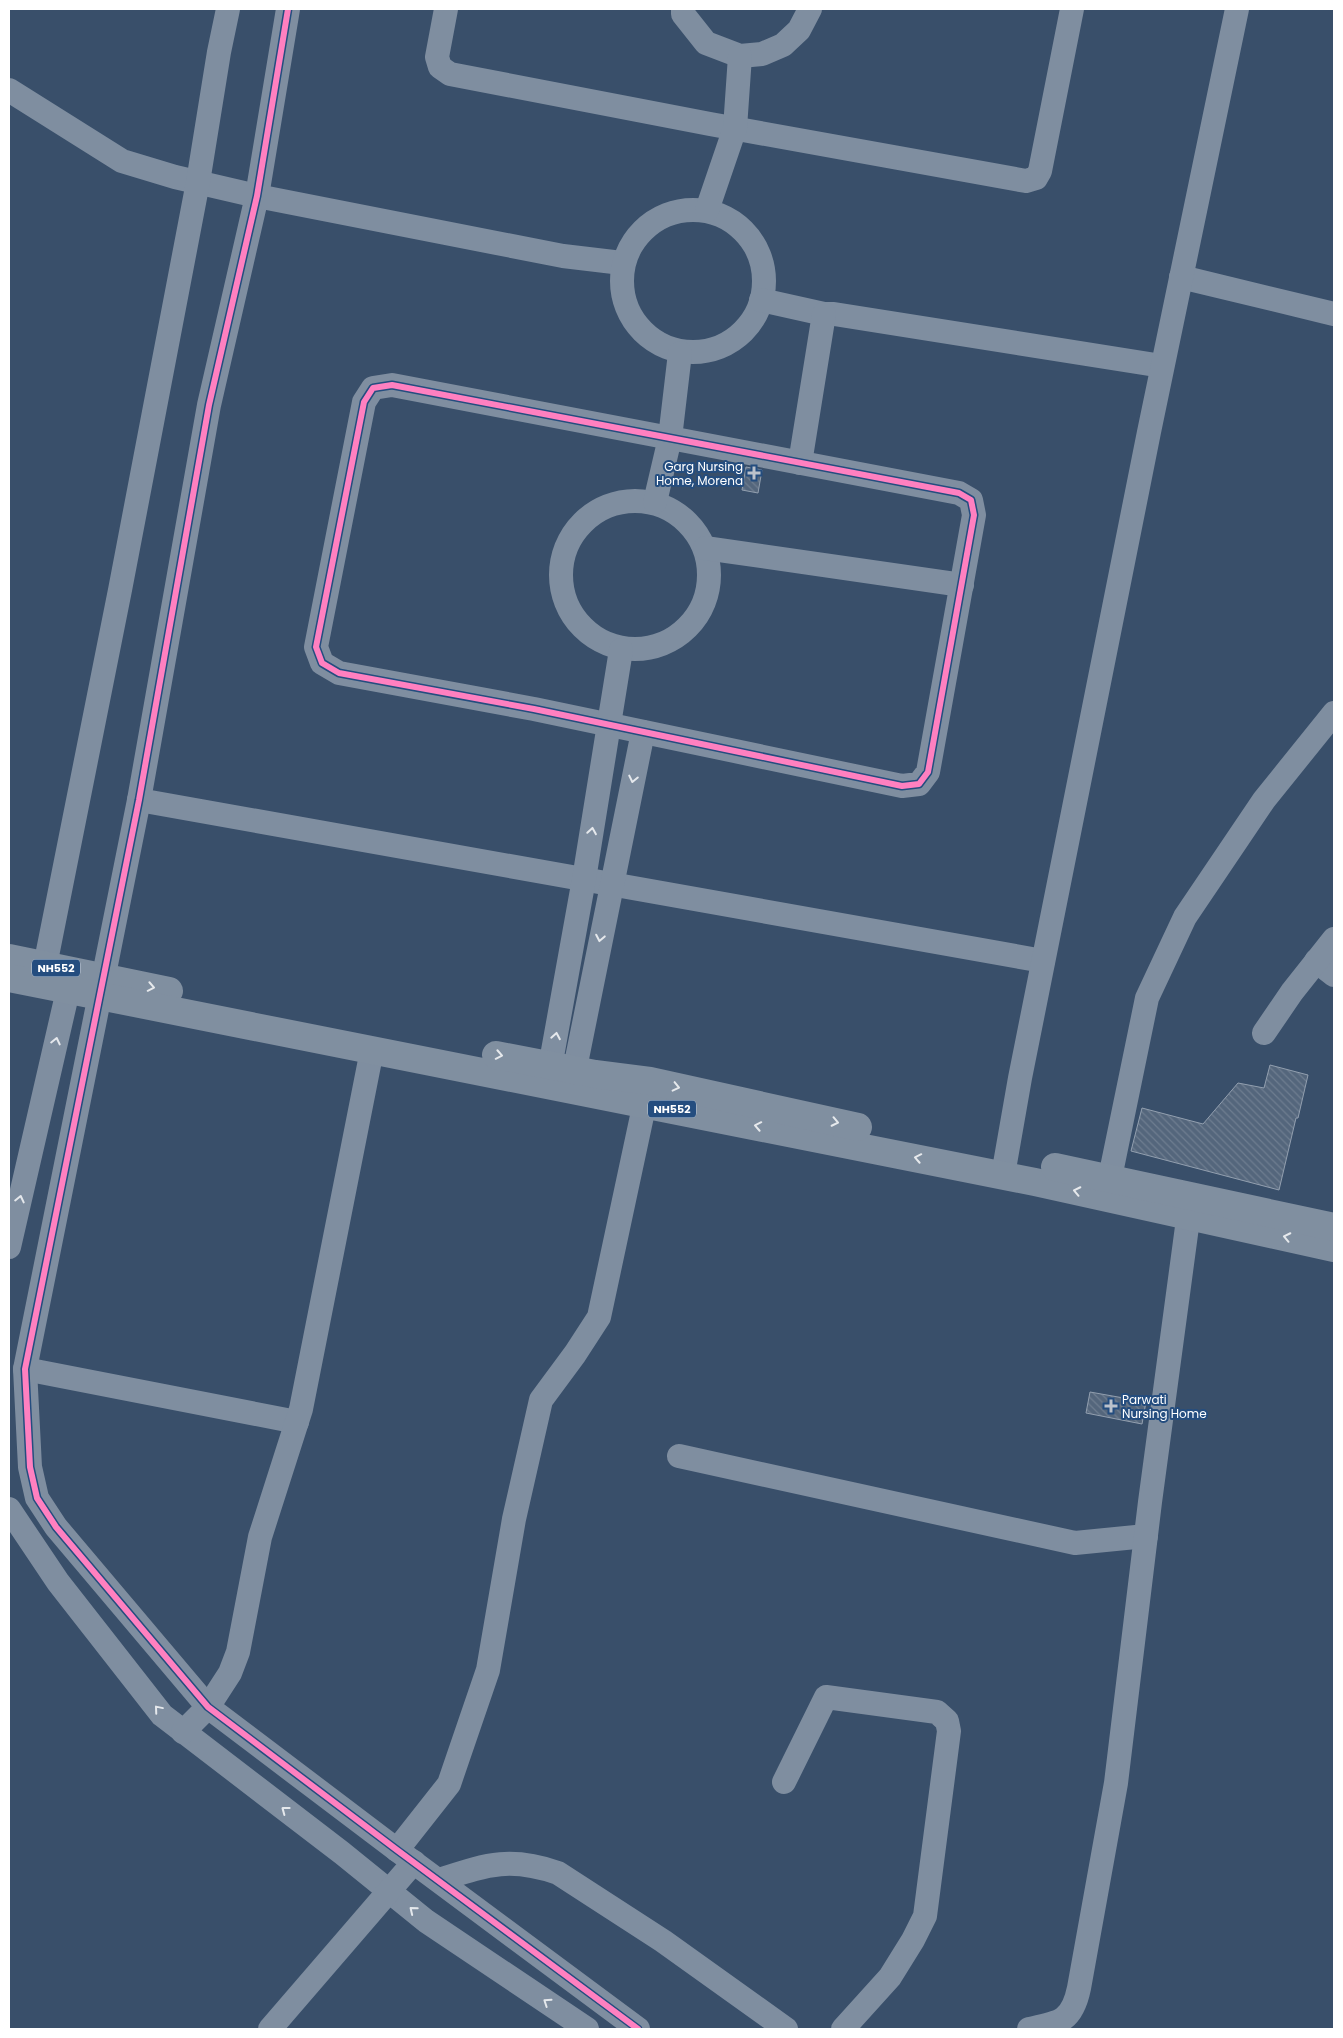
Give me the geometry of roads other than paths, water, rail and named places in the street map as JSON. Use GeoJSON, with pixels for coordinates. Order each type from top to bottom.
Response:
{"type":"FeatureCollection","features":[{"type":"Feature","properties":{"kind":"highway","name":"NH552"},"geometry":{"type":"LineString","coordinates":[[9,958],[45,966],[70,981]]}},
{"type":"Feature","properties":{"kind":"highway","name":"NH552"},"geometry":{"type":"LineString","coordinates":[[9,978],[70,981],[561,1077],[647,1092],[1190,1206],[1334,1248]]}},
{"type":"Feature","properties":{"kind":"highway","name":"NH552"},"geometry":{"type":"LineString","coordinates":[[101,987],[372,1050],[561,1077]]}},
{"type":"Feature","properties":{"kind":"highway","name":"NH552"},"geometry":{"type":"LineString","coordinates":[[1190,1206],[1334,1227]]}},
{"type":"Feature","properties":{"kind":"street"},"geometry":{"type":"LineString","coordinates":[[45,966],[120,590],[198,182],[219,52],[228,9]]}},
{"type":"Feature","properties":{"kind":"street"},"geometry":{"type":"LineString","coordinates":[[288,9],[257,196],[209,405],[139,800],[25,1369],[30,1467],[37,1498],[56,1527],[208,1707],[638,2029]]}},
{"type":"Feature","properties":{"kind":"street"},"geometry":{"type":"LineString","coordinates":[[446,9],[437,57],[440,67],[450,74],[1026,181],[1036,178],[1040,171],[1072,9]]}},
{"type":"Feature","properties":{"kind":"street"},"geometry":{"type":"LineString","coordinates":[[683,9],[683,14],[706,43],[740,56],[762,54],[783,45],[799,30],[810,9]]}},
{"type":"Feature","properties":{"kind":"street"},"geometry":{"type":"LineString","coordinates":[[1004,1166],[1162,366],[1237,9]]}},
{"type":"Feature","properties":{"kind":"street"},"geometry":{"type":"LineString","coordinates":[[707,210],[734,128],[740,56]]}},
{"type":"Feature","properties":{"kind":"street"},"geometry":{"type":"LineString","coordinates":[[10,93],[122,161],[257,196],[563,256],[622,263]]}},
{"type":"Feature","properties":{"kind":"street"},"geometry":{"type":"LineString","coordinates":[[677,379],[712,351],[740,336],[759,310],[765,279],[757,248],[736,223],[707,210],[670,212],[640,231],[622,263],[623,302],[645,336],[680,353],[712,351]]}},
{"type":"Feature","properties":{"kind":"street"},"geometry":{"type":"LineString","coordinates":[[1181,278],[1334,314]]}},
{"type":"Feature","properties":{"kind":"street"},"geometry":{"type":"LineString","coordinates":[[761,300],[824,314],[834,314],[1162,366]]}},
{"type":"Feature","properties":{"kind":"street"},"geometry":{"type":"LineString","coordinates":[[800,463],[824,314]]}},
{"type":"Feature","properties":{"kind":"street"},"geometry":{"type":"LineString","coordinates":[[655,502],[670,438],[680,353]]}},
{"type":"Feature","properties":{"kind":"street"},"geometry":{"type":"LineString","coordinates":[[392,385],[670,438],[959,493],[971,500],[974,515],[928,772],[919,784],[902,786],[534,709],[339,673],[322,663],[316,647],[364,402],[373,388],[392,385]]}},
{"type":"Feature","properties":{"kind":"street"},"geometry":{"type":"LineString","coordinates":[[615,502],[655,502],[684,518],[704,544],[711,576],[704,608],[684,634],[654,649],[622,650],[585,632],[563,598],[561,558],[580,523],[615,502]]}},
{"type":"Feature","properties":{"kind":"street"},"geometry":{"type":"LineString","coordinates":[[704,548],[962,585]]}},
{"type":"Feature","properties":{"kind":"street"},"geometry":{"type":"LineString","coordinates":[[561,1077],[584,879],[608,724],[622,650]]}},
{"type":"Feature","properties":{"kind":"street"},"geometry":{"type":"LineString","coordinates":[[1108,1188],[1147,998],[1185,917],[1264,800],[1334,713]]}},
{"type":"Feature","properties":{"kind":"street"},"geometry":{"type":"LineString","coordinates":[[561,1077],[611,884],[643,732]]}},
{"type":"Feature","properties":{"kind":"street"},"geometry":{"type":"LineString","coordinates":[[139,800],[1043,962]]}},
{"type":"Feature","properties":{"kind":"street"},"geometry":{"type":"LineString","coordinates":[[1264,1033],[1325,968],[1334,939]]}},
{"type":"Feature","properties":{"kind":"street"},"geometry":{"type":"LineString","coordinates":[[9,1247],[70,981]]}},
{"type":"Feature","properties":{"kind":"street"},"geometry":{"type":"LineString","coordinates":[[183,1732],[208,1707],[230,1673],[238,1652],[260,1537],[297,1422],[372,1050]]}},
{"type":"Feature","properties":{"kind":"street"},"geometry":{"type":"LineString","coordinates":[[270,2029],[390,1892],[406,1856],[449,1784],[488,1670],[514,1519],[541,1400],[575,1354],[599,1317],[647,1092]]}},
{"type":"Feature","properties":{"kind":"street"},"geometry":{"type":"LineString","coordinates":[[1029,2029],[1056,2023],[1067,2015],[1076,2004],[1116,1783],[1146,1536],[1190,1206]]}},
{"type":"Feature","properties":{"kind":"street"},"geometry":{"type":"LineString","coordinates":[[25,1369],[297,1422]]}},
{"type":"Feature","properties":{"kind":"street"},"geometry":{"type":"LineString","coordinates":[[679,1456],[1075,1544],[1146,1536]]}},
{"type":"Feature","properties":{"kind":"street"},"geometry":{"type":"LineString","coordinates":[[37,1498],[9,1509],[58,1582],[162,1715],[342,1852],[426,1921],[587,2029]]}},
{"type":"Feature","properties":{"kind":"street"},"geometry":{"type":"LineString","coordinates":[[784,1782],[826,1696],[937,1712],[948,1721],[950,1730],[925,1916],[913,1940],[890,1977],[843,2029]]}},
{"type":"Feature","properties":{"kind":"street"},"geometry":{"type":"LineString","coordinates":[[439,1880],[482,1866],[500,1863],[538,1866],[558,1873],[663,1941],[786,2029]]}},
{"type":"Feature","properties":{"kind":"place","name":"Garg Nursing Home, Morena"},"geometry":{"type":"Point","coordinates":[754,473]}},
{"type":"Feature","properties":{"kind":"place","name":"Parwati Nursing Home"},"geometry":{"type":"Point","coordinates":[1111,1406]}}]}
